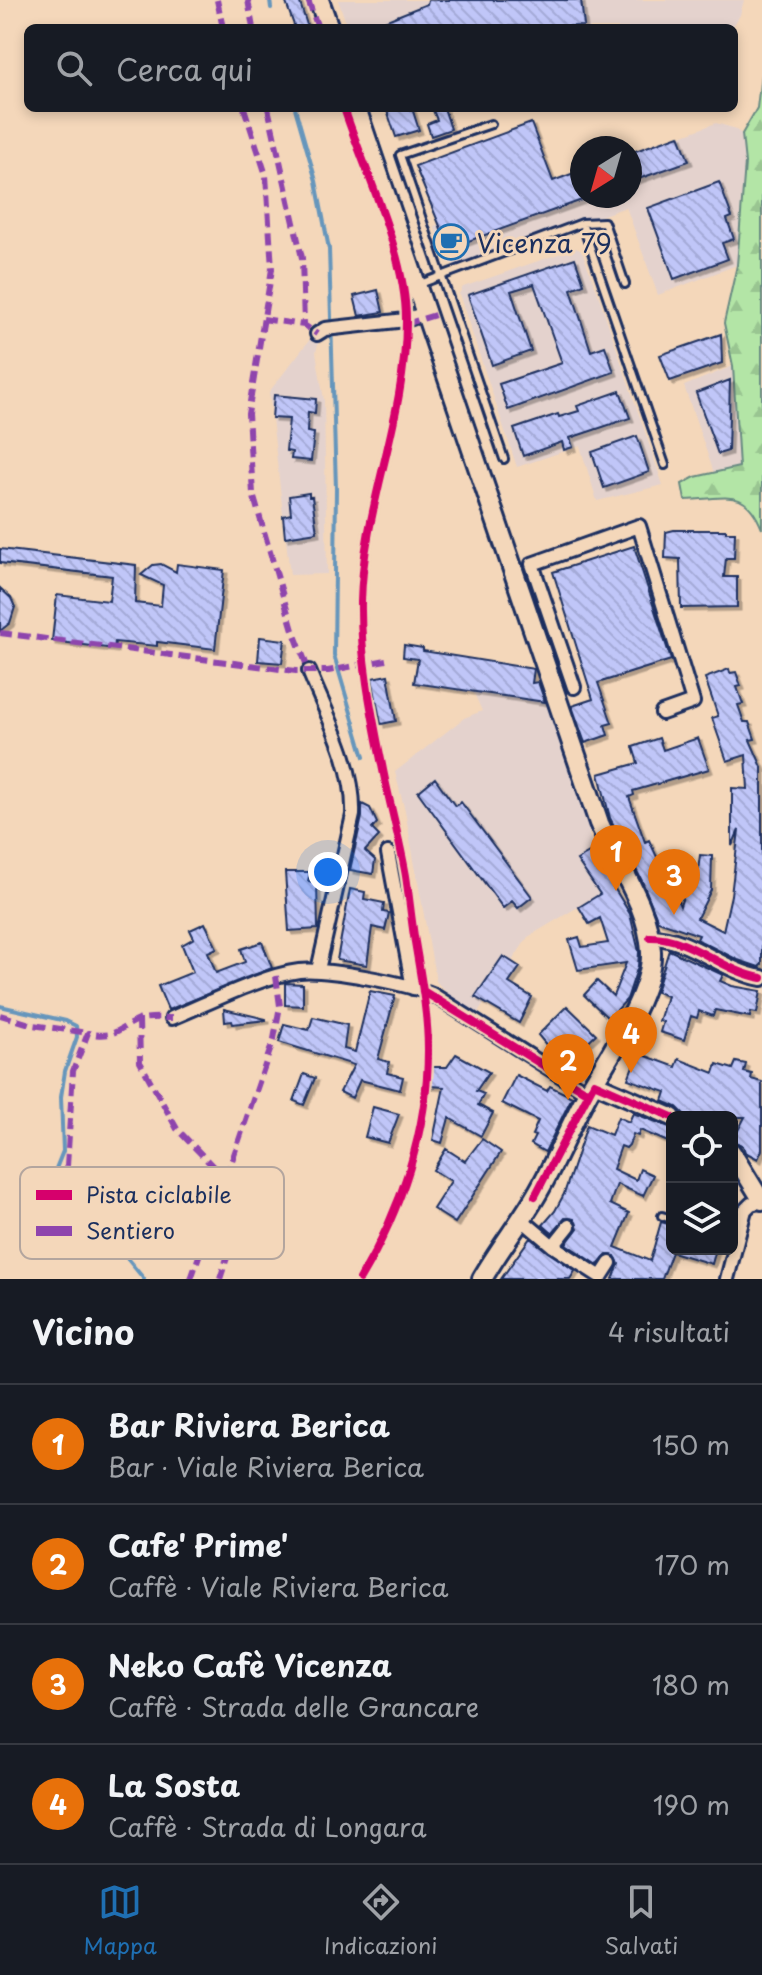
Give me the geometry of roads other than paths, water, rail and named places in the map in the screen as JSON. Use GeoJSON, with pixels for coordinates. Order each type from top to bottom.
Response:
{"type":"FeatureCollection","features":[{"type":"Feature","properties":{"kind":"main road"},"geometry":{"type":"LineString","coordinates":[[319,0],[328,24]]}},
{"type":"Feature","properties":{"kind":"main road"},"geometry":{"type":"LineString","coordinates":[[357,112],[599,823],[638,902],[650,937],[652,956],[647,978],[625,1030],[591,1088],[553,1164],[482,1279]]}},
{"type":"Feature","properties":{"kind":"main road"},"geometry":{"type":"LineString","coordinates":[[591,1088],[666,1115]]}},
{"type":"Feature","properties":{"kind":"main road"},"geometry":{"type":"LineString","coordinates":[[738,1162],[762,1201]]}},
{"type":"Feature","properties":{"kind":"street"},"geometry":{"type":"LineString","coordinates":[[321,332],[406,320],[425,313]]}},
{"type":"Feature","properties":{"kind":"street"},"geometry":{"type":"LineString","coordinates":[[513,570],[639,526],[693,702],[662,713]]}},
{"type":"Feature","properties":{"kind":"street"},"geometry":{"type":"LineString","coordinates":[[532,564],[574,687]]}},
{"type":"Feature","properties":{"kind":"street"},"geometry":{"type":"LineString","coordinates":[[309,671],[346,763],[354,794],[353,815],[318,970]]}},
{"type":"Feature","properties":{"kind":"street"},"geometry":{"type":"LineString","coordinates":[[388,853],[413,988]]}},
{"type":"Feature","properties":{"kind":"street"},"geometry":{"type":"LineString","coordinates":[[650,937],[665,936],[740,974],[762,978]]}},
{"type":"Feature","properties":{"kind":"street"},"geometry":{"type":"LineString","coordinates":[[172,1018],[276,976],[318,970],[432,994],[591,1088]]}},
{"type":"Feature","properties":{"kind":"street"},"geometry":{"type":"LineString","coordinates":[[738,1228],[745,1210],[751,1204],[762,1201]]}},
{"type":"Feature","properties":{"kind":"street"},"geometry":{"type":"LineString","coordinates":[[521,1219],[553,1246],[601,1277],[610,1263]]}},
{"type":"Feature","properties":{"kind":"street"},"geometry":{"type":"LineString","coordinates":[[553,1246],[569,1226]]}},
{"type":"Feature","properties":{"kind":"street"},"geometry":{"type":"LineString","coordinates":[[727,1279],[731,1255]]}},
{"type":"Feature","properties":{"kind":"lane"},"geometry":{"type":"LineString","coordinates":[[491,124],[400,155],[504,459]]}},
{"type":"Feature","properties":{"kind":"lane"},"geometry":{"type":"LineString","coordinates":[[395,224],[419,217]]}},
{"type":"Feature","properties":{"kind":"lane"},"geometry":{"type":"LineString","coordinates":[[416,286],[582,223],[604,222],[625,284]]}},
{"type":"Feature","properties":{"kind":"lane"},"geometry":{"type":"LineString","coordinates":[[582,223],[665,465]]}},
{"type":"Feature","properties":{"kind":"lane"},"geometry":{"type":"LineString","coordinates":[[662,1216],[666,1217]]}},
{"type":"Feature","properties":{"kind":"waterway"},"geometry":{"type":"LineString","coordinates":[[270,0],[271,8]]}},
{"type":"Feature","properties":{"kind":"waterway"},"geometry":{"type":"LineString","coordinates":[[296,112],[316,181],[329,249],[336,489],[334,655],[364,757]]}},
{"type":"Feature","properties":{"kind":"waterway"},"geometry":{"type":"LineString","coordinates":[[0,1006],[76,1026],[77,1037],[65,1071],[61,1097],[63,1151],[57,1167]]}},
{"type":"Feature","properties":{"kind":"waterway"},"geometry":{"type":"LineString","coordinates":[[128,1259],[144,1279]]}},
{"type":"Feature","properties":{"kind":"place","name":"Vicenza 79"},"geometry":{"type":"Point","coordinates":[451,242]}},
{"type":"Feature","properties":{"kind":"place","name":"Bar Riviera Berica"},"geometry":{"type":"Point","coordinates":[616,891]}},
{"type":"Feature","properties":{"kind":"place","name":"Neko Cafè Vicenza"},"geometry":{"type":"Point","coordinates":[674,915]}},
{"type":"Feature","properties":{"kind":"place","name":"La Sosta"},"geometry":{"type":"Point","coordinates":[631,1073]}},
{"type":"Feature","properties":{"kind":"place","name":"Cafe' Prime'"},"geometry":{"type":"Point","coordinates":[568,1100]}}]}
